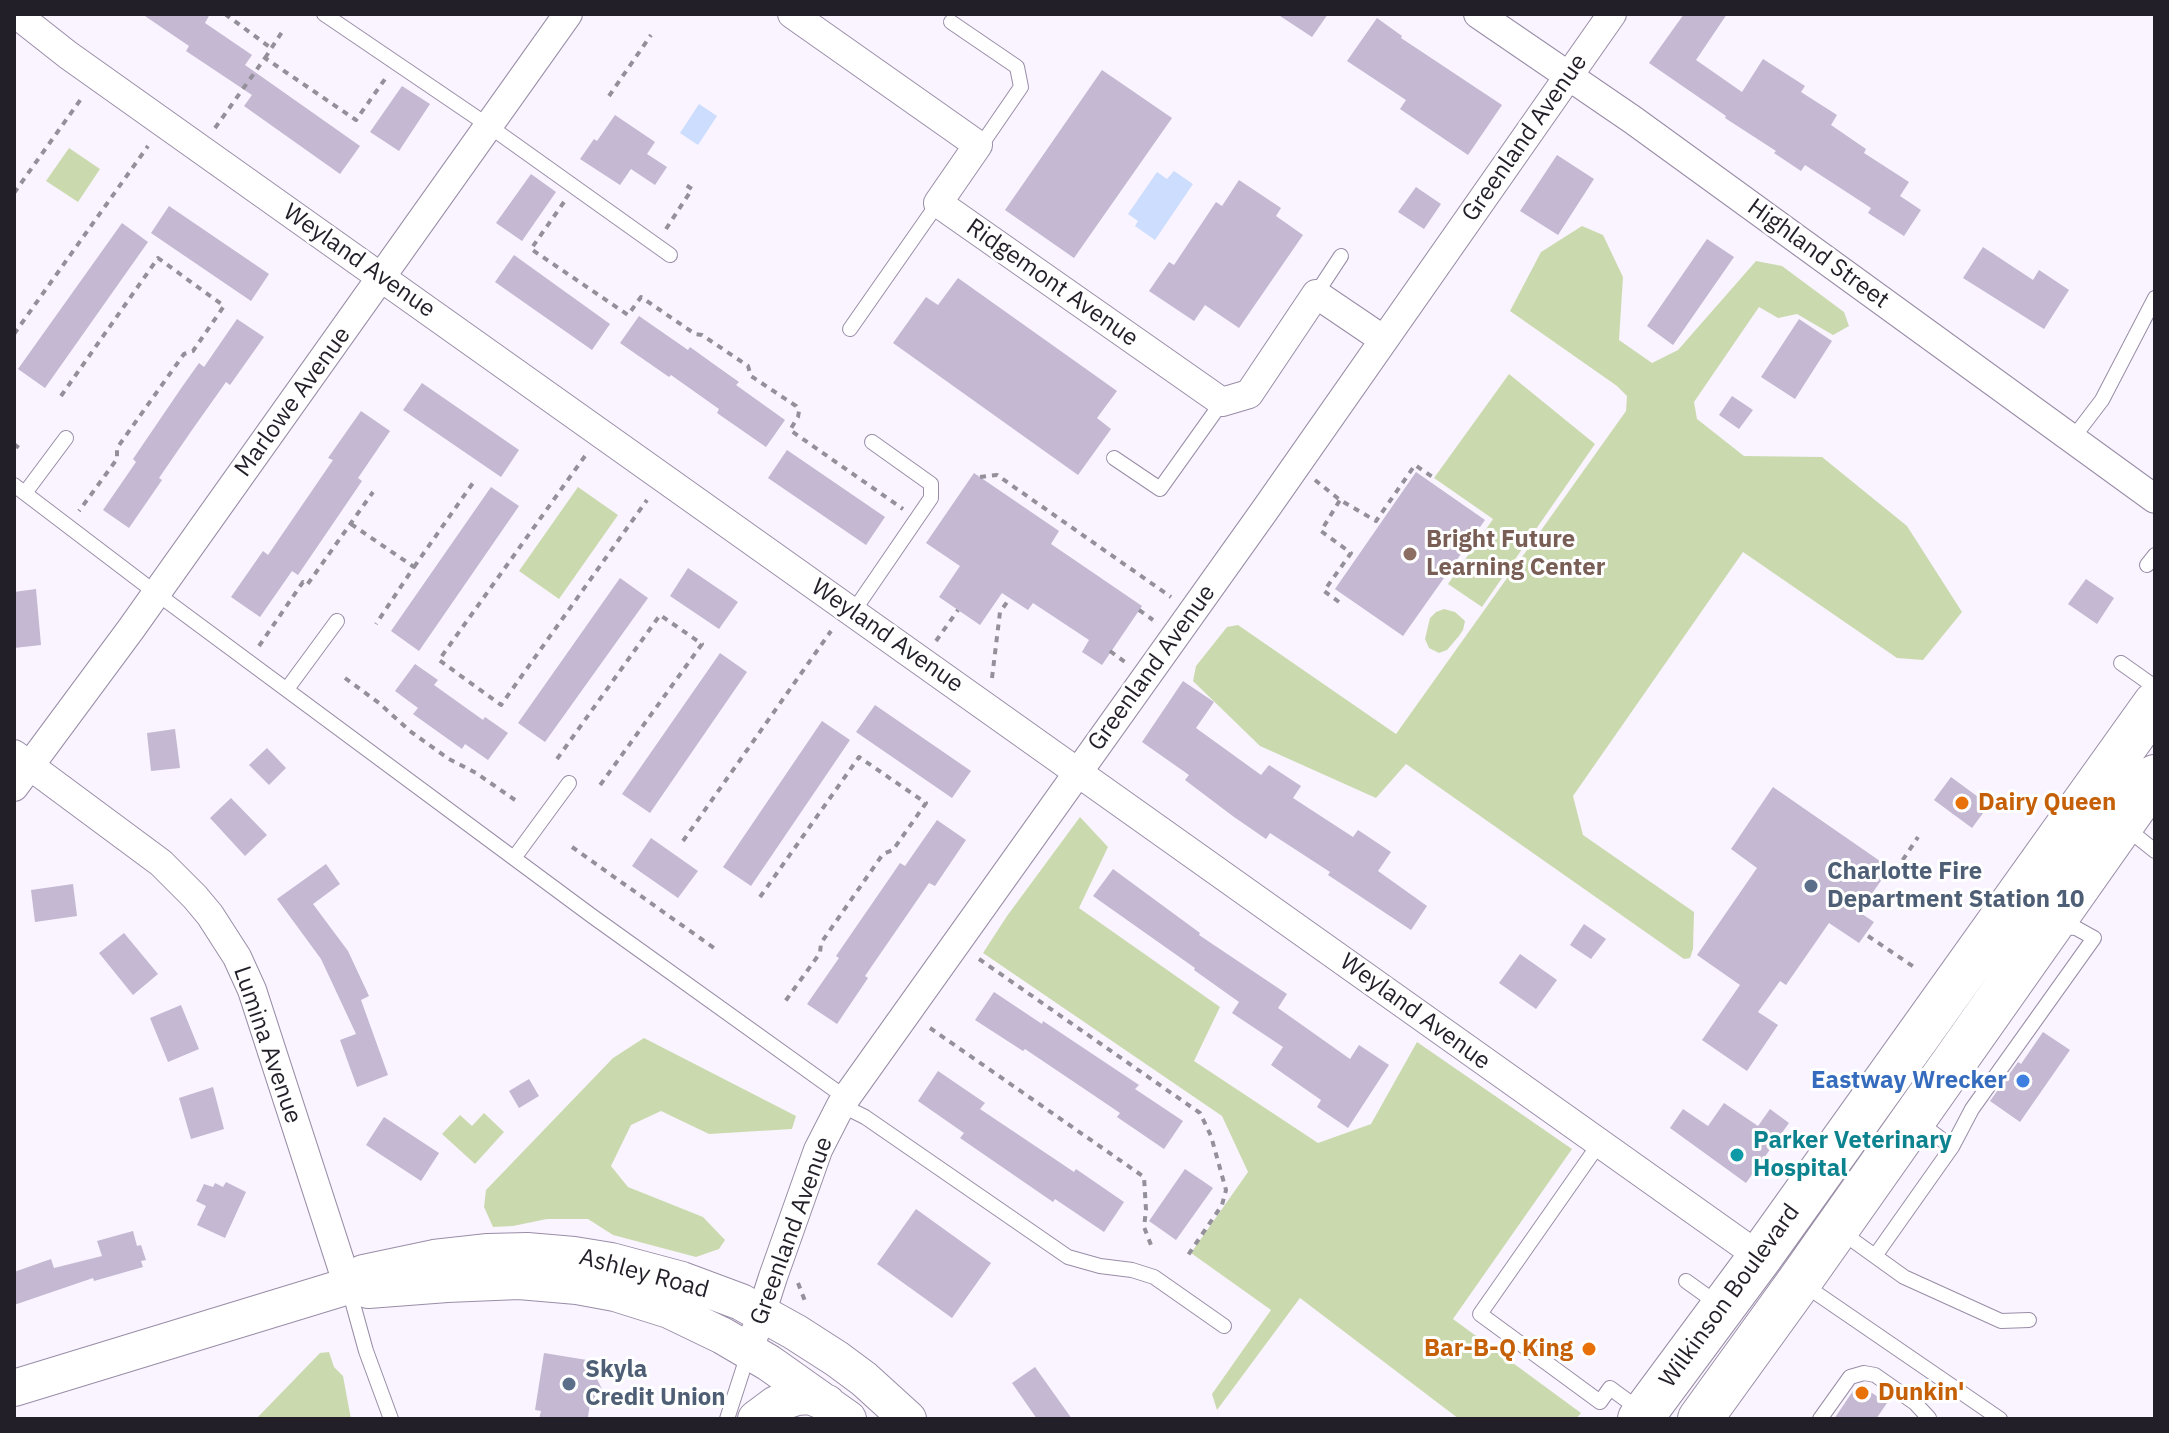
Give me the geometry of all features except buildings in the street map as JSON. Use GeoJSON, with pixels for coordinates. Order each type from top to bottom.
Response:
{"type":"FeatureCollection","features":[{"type":"Feature","properties":{"kind":"main road","name":"Wilkinson Boulevard"},"geometry":{"type":"LineString","coordinates":[[1657,1417],[1723,1308],[1760,1257],[1937,1040],[2031,915],[2155,704]]}},
{"type":"Feature","properties":{"kind":"main road","name":"Wilkinson Boulevard"},"geometry":{"type":"LineString","coordinates":[[2031,915],[2122,825],[2155,777]]}},
{"type":"Feature","properties":{"kind":"main road","name":"Wilkinson Boulevard"},"geometry":{"type":"LineString","coordinates":[[1700,1419],[1913,1119],[1937,1040]]}},
{"type":"Feature","properties":{"kind":"main road"},"geometry":{"type":"LineString","coordinates":[[1799,1282],[1802,1238],[1937,1040]]}},
{"type":"Feature","properties":{"kind":"main road"},"geometry":{"type":"LineString","coordinates":[[1657,1417],[1762,1287],[1769,1272],[1767,1263],[1760,1257]]}},
{"type":"Feature","properties":{"kind":"street","name":"Weyland Avenue"},"geometry":{"type":"LineString","coordinates":[[16,14],[68,55],[1760,1257]]}},
{"type":"Feature","properties":{"kind":"street","name":"Marlowe Avenue"},"geometry":{"type":"LineString","coordinates":[[19,769],[156,593],[568,14]]}},
{"type":"Feature","properties":{"kind":"street"},"geometry":{"type":"LineString","coordinates":[[792,14],[978,145],[938,203]]}},
{"type":"Feature","properties":{"kind":"street","name":"Highland Street"},"geometry":{"type":"LineString","coordinates":[[1478,14],[1646,129],[2155,499]]}},
{"type":"Feature","properties":{"kind":"street","name":"Greenland Avenue"},"geometry":{"type":"LineString","coordinates":[[749,1351],[818,1150],[843,1102],[1257,522],[1612,14]]}},
{"type":"Feature","properties":{"kind":"street","name":"Ridgemont Avenue"},"geometry":{"type":"LineString","coordinates":[[938,203],[1222,402]]}},
{"type":"Feature","properties":{"kind":"street"},"geometry":{"type":"LineString","coordinates":[[1222,402],[1249,394],[1316,294],[1384,340]]}},
{"type":"Feature","properties":{"kind":"street","name":"Lumina Avenue"},"geometry":{"type":"LineString","coordinates":[[19,769],[161,863],[210,915],[237,957],[252,990],[348,1286]]}},
{"type":"Feature","properties":{"kind":"street","name":"Ashley Road"},"geometry":{"type":"LineString","coordinates":[[14,1388],[348,1286],[363,1273],[434,1258],[488,1252],[542,1252],[611,1261],[673,1277],[741,1302],[851,1369],[908,1419]]}},
{"type":"Feature","properties":{"kind":"street","name":"Ashley Road"},"geometry":{"type":"LineString","coordinates":[[348,1286],[379,1290],[519,1281],[615,1293],[701,1324],[749,1351],[839,1412]]}},
{"type":"Feature","properties":{"kind":"street"},"geometry":{"type":"LineString","coordinates":[[756,1419],[776,1404],[797,1397],[810,1396],[839,1412]]}},
{"type":"Feature","properties":{"kind":"lane"},"geometry":{"type":"LineString","coordinates":[[324,14],[489,126],[670,255]]}},
{"type":"Feature","properties":{"kind":"lane"},"geometry":{"type":"LineString","coordinates":[[951,22],[1017,67],[1021,87],[978,145]]}},
{"type":"Feature","properties":{"kind":"lane"},"geometry":{"type":"LineString","coordinates":[[850,329],[938,203]]}},
{"type":"Feature","properties":{"kind":"lane"},"geometry":{"type":"LineString","coordinates":[[1316,294],[1341,256]]}},
{"type":"Feature","properties":{"kind":"lane"},"geometry":{"type":"LineString","coordinates":[[2073,438],[2102,400],[2155,298]]}},
{"type":"Feature","properties":{"kind":"lane"},"geometry":{"type":"LineString","coordinates":[[1114,458],[1160,489],[1222,402]]}},
{"type":"Feature","properties":{"kind":"lane"},"geometry":{"type":"LineString","coordinates":[[66,438],[20,489],[843,1102],[1068,1257],[1154,1277],[1224,1326]]}},
{"type":"Feature","properties":{"kind":"lane"},"geometry":{"type":"LineString","coordinates":[[853,612],[931,498],[931,484],[872,442]]}},
{"type":"Feature","properties":{"kind":"lane"},"geometry":{"type":"LineString","coordinates":[[287,689],[337,621]]}},
{"type":"Feature","properties":{"kind":"lane"},"geometry":{"type":"LineString","coordinates":[[2121,663],[2155,687]]}},
{"type":"Feature","properties":{"kind":"lane"},"geometry":{"type":"LineString","coordinates":[[514,858],[569,783]]}},
{"type":"Feature","properties":{"kind":"lane"},"geometry":{"type":"LineString","coordinates":[[2122,825],[2155,851]]}},
{"type":"Feature","properties":{"kind":"lane"},"geometry":{"type":"LineString","coordinates":[[1875,1256],[1952,1147],[1972,1109],[2094,938],[2076,928],[2031,915]]}},
{"type":"Feature","properties":{"kind":"lane"},"geometry":{"type":"LineString","coordinates":[[1913,1119],[1952,1147]]}},
{"type":"Feature","properties":{"kind":"lane"},"geometry":{"type":"LineString","coordinates":[[1599,1144],[1480,1314],[1600,1402],[1610,1388],[1657,1417]]}},
{"type":"Feature","properties":{"kind":"lane"},"geometry":{"type":"LineString","coordinates":[[1837,1229],[1904,1277],[2001,1321],[2029,1320]]}},
{"type":"Feature","properties":{"kind":"lane"},"geometry":{"type":"LineString","coordinates":[[1686,1281],[1723,1308]]}},
{"type":"Feature","properties":{"kind":"lane"},"geometry":{"type":"LineString","coordinates":[[1799,1282],[2000,1419]]}},
{"type":"Feature","properties":{"kind":"lane"},"geometry":{"type":"LineString","coordinates":[[348,1286],[366,1351],[391,1419]]}},
{"type":"Feature","properties":{"kind":"lane"},"geometry":{"type":"LineString","coordinates":[[727,1419],[749,1351]]}},
{"type":"Feature","properties":{"kind":"lane"},"geometry":{"type":"LineString","coordinates":[[1820,1419],[1850,1377],[1864,1373],[1875,1375],[1915,1403],[1929,1418]]}},
{"type":"Feature","properties":{"kind":"path"},"geometry":{"type":"LineString","coordinates":[[225,14],[271,48]]}},
{"type":"Feature","properties":{"kind":"path"},"geometry":{"type":"LineString","coordinates":[[215,129],[282,32]]}},
{"type":"Feature","properties":{"kind":"path"},"geometry":{"type":"LineString","coordinates":[[609,96],[651,35]]}},
{"type":"Feature","properties":{"kind":"path"},"geometry":{"type":"LineString","coordinates":[[265,58],[356,120],[386,78]]}},
{"type":"Feature","properties":{"kind":"path"},"geometry":{"type":"LineString","coordinates":[[14,193],[81,99]]}},
{"type":"Feature","properties":{"kind":"path"},"geometry":{"type":"LineString","coordinates":[[14,334],[148,146]]}},
{"type":"Feature","properties":{"kind":"path"},"geometry":{"type":"LineString","coordinates":[[660,238],[692,189],[683,183]]}},
{"type":"Feature","properties":{"kind":"path"},"geometry":{"type":"LineString","coordinates":[[570,207],[564,201],[531,249],[628,315],[641,297],[748,366],[751,376],[796,406],[798,417],[790,430],[911,515]]}},
{"type":"Feature","properties":{"kind":"path"},"geometry":{"type":"LineString","coordinates":[[61,396],[158,258],[224,306],[193,351],[184,354],[117,448],[117,459],[74,518]]}},
{"type":"Feature","properties":{"kind":"path"},"geometry":{"type":"LineString","coordinates":[[14,444],[19,448]]}},
{"type":"Feature","properties":{"kind":"path"},"geometry":{"type":"LineString","coordinates":[[585,456],[439,660],[501,705],[647,500]]}},
{"type":"Feature","properties":{"kind":"path"},"geometry":{"type":"LineString","coordinates":[[1313,479],[1340,500],[1376,521],[1415,465],[1434,478]]}},
{"type":"Feature","properties":{"kind":"path"},"geometry":{"type":"LineString","coordinates":[[980,477],[997,475],[1174,599]]}},
{"type":"Feature","properties":{"kind":"path"},"geometry":{"type":"LineString","coordinates":[[376,624],[475,480]]}},
{"type":"Feature","properties":{"kind":"path"},"geometry":{"type":"LineString","coordinates":[[255,651],[303,582],[307,585],[373,492]]}},
{"type":"Feature","properties":{"kind":"path"},"geometry":{"type":"LineString","coordinates":[[1339,602],[1324,591],[1351,553],[1321,531],[1340,500]]}},
{"type":"Feature","properties":{"kind":"path"},"geometry":{"type":"LineString","coordinates":[[351,524],[414,567]]}},
{"type":"Feature","properties":{"kind":"path"},"geometry":{"type":"LineString","coordinates":[[991,680],[1000,612],[1010,598]]}},
{"type":"Feature","properties":{"kind":"path"},"geometry":{"type":"LineString","coordinates":[[936,641],[958,610]]}},
{"type":"Feature","properties":{"kind":"path"},"geometry":{"type":"LineString","coordinates":[[1139,610],[1158,623]]}},
{"type":"Feature","properties":{"kind":"path"},"geometry":{"type":"LineString","coordinates":[[557,759],[660,615],[702,644],[598,788]]}},
{"type":"Feature","properties":{"kind":"path"},"geometry":{"type":"LineString","coordinates":[[683,841],[831,631]]}},
{"type":"Feature","properties":{"kind":"path"},"geometry":{"type":"LineString","coordinates":[[1110,651],[1129,664]]}},
{"type":"Feature","properties":{"kind":"path"},"geometry":{"type":"LineString","coordinates":[[345,678],[449,759],[515,800]]}},
{"type":"Feature","properties":{"kind":"path"},"geometry":{"type":"LineString","coordinates":[[760,897],[859,757],[926,803],[893,850],[883,854],[784,1003]]}},
{"type":"Feature","properties":{"kind":"path"},"geometry":{"type":"LineString","coordinates":[[1896,870],[1918,837]]}},
{"type":"Feature","properties":{"kind":"path"},"geometry":{"type":"LineString","coordinates":[[572,847],[714,948]]}},
{"type":"Feature","properties":{"kind":"path"},"geometry":{"type":"LineString","coordinates":[[1868,936],[1917,969]]}},
{"type":"Feature","properties":{"kind":"path"},"geometry":{"type":"LineString","coordinates":[[979,959],[1200,1113],[1211,1136],[1226,1190],[1222,1205],[1186,1258]]}},
{"type":"Feature","properties":{"kind":"path"},"geometry":{"type":"LineString","coordinates":[[930,1028],[1144,1177],[1144,1227],[1151,1245]]}},
{"type":"Feature","properties":{"kind":"path"},"geometry":{"type":"LineString","coordinates":[[604,1392],[644,1399]]}},
{"type":"Feature","properties":{"kind":"green space"},"geometry":{"type":"Polygon","coordinates":[[[69,148],[100,169],[78,202],[46,181],[69,148]]]}},
{"type":"Feature","properties":{"kind":"green space"},"geometry":{"type":"Polygon","coordinates":[[[1582,226],[1603,235],[1623,277],[1619,340],[1652,363],[1678,350],[1756,261],[1782,266],[1844,312],[1849,326],[1833,335],[1797,314],[1778,318],[1759,307],[1694,402],[1697,419],[1744,456],[1822,457],[1907,526],[1962,612],[1923,660],[1897,658],[1743,552],[1573,796],[1583,835],[1694,912],[1693,949],[1690,958],[1684,959],[1406,764],[1376,798],[1260,746],[1193,681],[1196,666],[1227,627],[1238,625],[1396,734],[1626,411],[1627,396],[1617,386],[1510,311],[1541,252],[1582,226]]]}},
{"type":"Feature","properties":{"kind":"green space"},"geometry":{"type":"Polygon","coordinates":[[[1509,374],[1595,444],[1482,607],[1448,584],[1493,519],[1434,478],[1509,374]]]}},
{"type":"Feature","properties":{"kind":"green space"},"geometry":{"type":"Polygon","coordinates":[[[578,487],[618,515],[559,599],[519,571],[578,487]]]}},
{"type":"Feature","properties":{"kind":"green space"},"geometry":{"type":"Polygon","coordinates":[[[1444,609],[1455,612],[1465,621],[1459,636],[1447,650],[1439,653],[1429,648],[1425,639],[1430,618],[1444,609]]]}},
{"type":"Feature","properties":{"kind":"green space"},"geometry":{"type":"Polygon","coordinates":[[[1080,817],[1108,847],[1079,908],[1220,1007],[1194,1061],[1318,1143],[1371,1124],[1417,1042],[1572,1149],[1453,1319],[1581,1413],[1576,1419],[1459,1419],[1300,1298],[1217,1410],[1212,1394],[1271,1310],[1191,1253],[1248,1172],[1222,1116],[983,953],[1080,817]]]}},
{"type":"Feature","properties":{"kind":"green space"},"geometry":{"type":"Polygon","coordinates":[[[644,1038],[796,1116],[792,1129],[709,1134],[661,1111],[631,1125],[611,1166],[628,1187],[703,1217],[725,1240],[719,1249],[696,1257],[613,1235],[588,1219],[547,1219],[493,1227],[484,1207],[486,1190],[613,1058],[644,1038]]]}},
{"type":"Feature","properties":{"kind":"green space"},"geometry":{"type":"Polygon","coordinates":[[[484,1113],[504,1132],[475,1164],[442,1134],[460,1115],[472,1126],[484,1113]]]}},
{"type":"Feature","properties":{"kind":"green space"},"geometry":{"type":"Polygon","coordinates":[[[329,1352],[334,1367],[343,1376],[351,1419],[256,1419],[320,1353],[329,1352]]]}},
{"type":"Feature","properties":{"kind":"water"},"geometry":{"type":"Polygon","coordinates":[[[699,104],[717,116],[698,145],[680,133],[699,104]]]}},
{"type":"Feature","properties":{"kind":"water"},"geometry":{"type":"Polygon","coordinates":[[[1174,171],[1193,184],[1155,240],[1135,226],[1138,221],[1128,214],[1157,172],[1167,179],[1174,171]]]}},
{"type":"Feature","properties":{"kind":"place","name":"Bright Future Learning Center"},"geometry":{"type":"Point","coordinates":[1410,554]}},
{"type":"Feature","properties":{"kind":"place","name":"Dairy Queen"},"geometry":{"type":"Point","coordinates":[1962,803]}},
{"type":"Feature","properties":{"kind":"place","name":"Charlotte Fire Department Station 10"},"geometry":{"type":"Point","coordinates":[1811,886]}},
{"type":"Feature","properties":{"kind":"place","name":"Eastway Wrecker"},"geometry":{"type":"Point","coordinates":[2023,1081]}},
{"type":"Feature","properties":{"kind":"place","name":"Parker Veterinary Hospital"},"geometry":{"type":"Point","coordinates":[1737,1155]}},
{"type":"Feature","properties":{"kind":"place","name":"Bar-B-Q King"},"geometry":{"type":"Point","coordinates":[1589,1349]}},
{"type":"Feature","properties":{"kind":"place","name":"Skyla Credit Union"},"geometry":{"type":"Point","coordinates":[569,1384]}},
{"type":"Feature","properties":{"kind":"place","name":"Dunkin'"},"geometry":{"type":"Point","coordinates":[1862,1393]}}]}
